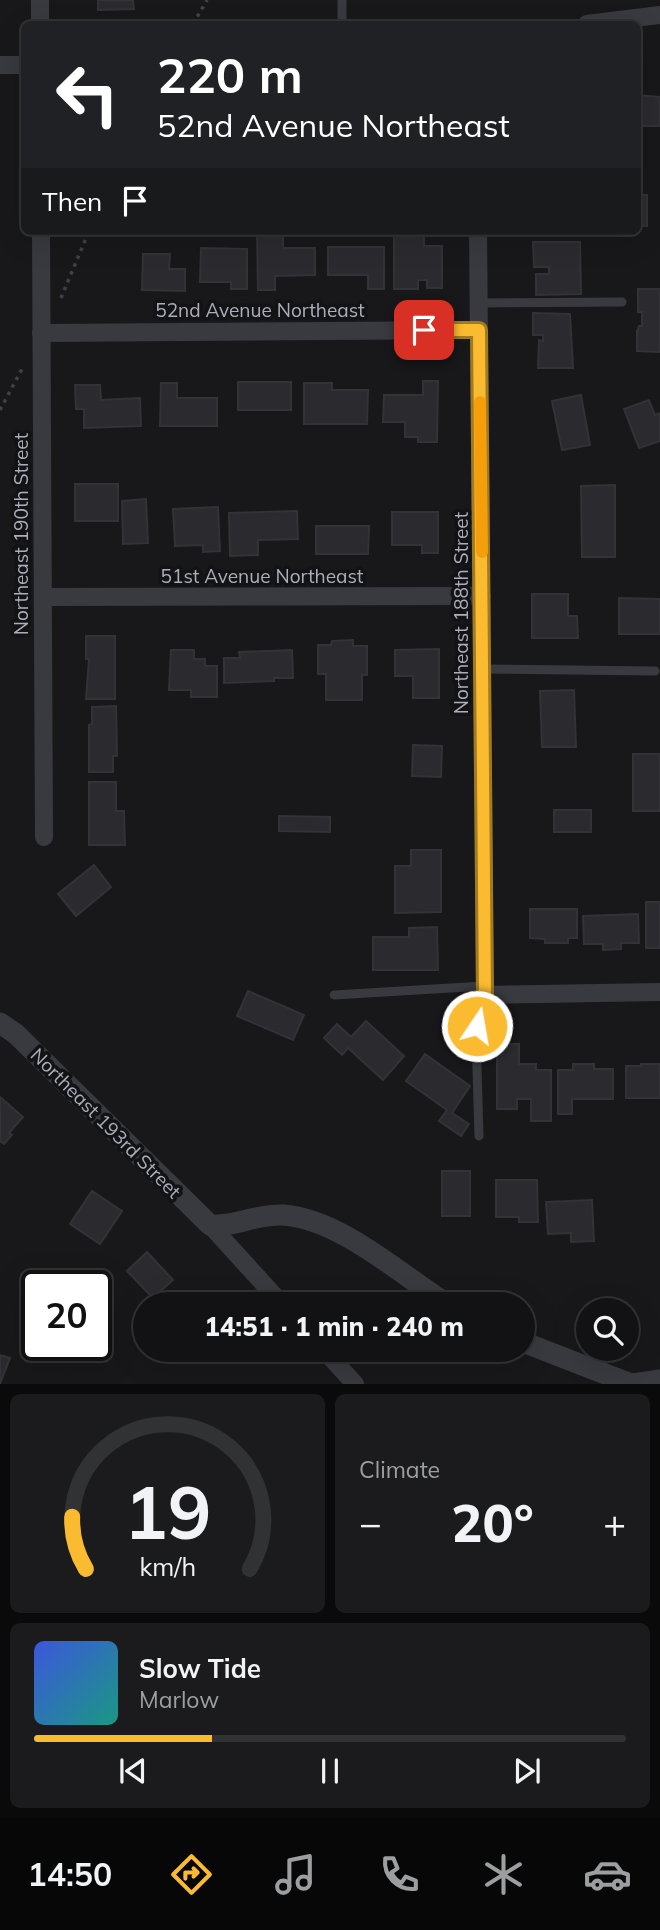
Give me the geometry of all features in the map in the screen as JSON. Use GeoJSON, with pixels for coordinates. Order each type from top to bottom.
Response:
{"type":"FeatureCollection","features":[{"type":"Feature","properties":{"kind":"street"},"geometry":{"type":"LineString","coordinates":[[40,0],[40,21]]}},
{"type":"Feature","properties":{"kind":"street"},"geometry":{"type":"LineString","coordinates":[[611,21],[660,15]]}},
{"type":"Feature","properties":{"kind":"street"},"geometry":{"type":"LineString","coordinates":[[0,65],[21,65]]}},
{"type":"Feature","properties":{"kind":"street","name":"Northeast 190th Street"},"geometry":{"type":"LineString","coordinates":[[41,235],[44,837]]}},
{"type":"Feature","properties":{"kind":"street","name":"Northeast 188th Street"},"geometry":{"type":"LineString","coordinates":[[478,235],[484,990]]}},
{"type":"Feature","properties":{"kind":"street","name":"52nd Avenue Northeast"},"geometry":{"type":"LineString","coordinates":[[41,333],[479,330]]}},
{"type":"Feature","properties":{"kind":"street","name":"51st Avenue Northeast"},"geometry":{"type":"LineString","coordinates":[[43,597],[482,596]]}},
{"type":"Feature","properties":{"kind":"street"},"geometry":{"type":"LineString","coordinates":[[484,990],[660,992]]}},
{"type":"Feature","properties":{"kind":"street","name":"Northeast 193rd Street"},"geometry":{"type":"LineString","coordinates":[[0,1023],[16,1034],[210,1225]]}},
{"type":"Feature","properties":{"kind":"street"},"geometry":{"type":"LineString","coordinates":[[210,1225],[228,1226],[249,1217],[287,1215],[325,1226],[369,1250],[430,1292]]}},
{"type":"Feature","properties":{"kind":"street"},"geometry":{"type":"LineString","coordinates":[[210,1225],[271,1292]]}},
{"type":"Feature","properties":{"kind":"street"},"geometry":{"type":"LineString","coordinates":[[535,1347],[632,1384],[660,1380]]}},
{"type":"Feature","properties":{"kind":"street"},"geometry":{"type":"LineString","coordinates":[[335,1362],[355,1384]]}},
{"type":"Feature","properties":{"kind":"lane"},"geometry":{"type":"LineString","coordinates":[[342,0],[342,21]]}},
{"type":"Feature","properties":{"kind":"lane"},"geometry":{"type":"LineString","coordinates":[[479,303],[622,302]]}},
{"type":"Feature","properties":{"kind":"lane"},"geometry":{"type":"LineString","coordinates":[[483,669],[655,671]]}},
{"type":"Feature","properties":{"kind":"lane"},"geometry":{"type":"LineString","coordinates":[[334,995],[484,990],[475,1035],[479,1136]]}},
{"type":"Feature","properties":{"kind":"path"},"geometry":{"type":"LineString","coordinates":[[195,21],[207,0]]}},
{"type":"Feature","properties":{"kind":"path"},"geometry":{"type":"LineString","coordinates":[[58,305],[87,235]]}},
{"type":"Feature","properties":{"kind":"building"},"geometry":{"type":"Polygon","coordinates":[[[98,0],[133,0],[134,9],[98,10],[98,0]]]}},
{"type":"Feature","properties":{"kind":"building"},"geometry":{"type":"Polygon","coordinates":[[[641,95],[660,97],[660,126],[641,126],[641,95]]]}},
{"type":"Feature","properties":{"kind":"building"},"geometry":{"type":"Polygon","coordinates":[[[641,195],[647,195],[647,226],[641,226],[641,195]]]}},
{"type":"Feature","properties":{"kind":"building"},"geometry":{"type":"Polygon","coordinates":[[[257,235],[283,235],[283,248],[315,248],[315,275],[275,276],[275,290],[258,290],[257,235]]]}},
{"type":"Feature","properties":{"kind":"building"},"geometry":{"type":"Polygon","coordinates":[[[394,235],[424,235],[424,246],[442,246],[442,288],[427,288],[427,280],[418,280],[418,289],[394,289],[394,235]]]}},
{"type":"Feature","properties":{"kind":"building"},"geometry":{"type":"Polygon","coordinates":[[[533,242],[580,242],[581,294],[536,295],[536,274],[549,274],[549,267],[534,267],[533,242]]]}},
{"type":"Feature","properties":{"kind":"building"},"geometry":{"type":"Polygon","coordinates":[[[328,247],[384,247],[384,289],[368,289],[368,275],[328,275],[328,247]]]}},
{"type":"Feature","properties":{"kind":"building"},"geometry":{"type":"Polygon","coordinates":[[[201,248],[247,249],[247,289],[231,289],[231,282],[200,282],[201,248]]]}},
{"type":"Feature","properties":{"kind":"building"},"geometry":{"type":"Polygon","coordinates":[[[143,254],[170,254],[169,269],[185,269],[185,291],[142,290],[143,254]]]}},
{"type":"Feature","properties":{"kind":"building"},"geometry":{"type":"Polygon","coordinates":[[[638,289],[660,289],[660,352],[637,351],[637,331],[639,326],[642,326],[642,312],[638,312],[638,289]]]}},
{"type":"Feature","properties":{"kind":"building"},"geometry":{"type":"Polygon","coordinates":[[[533,313],[570,314],[573,368],[538,368],[539,340],[543,341],[543,335],[533,335],[533,313]]]}},
{"type":"Feature","properties":{"kind":"building"},"geometry":{"type":"Polygon","coordinates":[[[423,381],[438,381],[437,442],[418,442],[418,437],[405,437],[405,422],[383,422],[384,395],[423,395],[423,381]]]}},
{"type":"Feature","properties":{"kind":"building"},"geometry":{"type":"Polygon","coordinates":[[[238,382],[291,382],[291,410],[238,410],[238,382]]]}},
{"type":"Feature","properties":{"kind":"building"},"geometry":{"type":"Polygon","coordinates":[[[161,383],[177,383],[177,398],[217,398],[217,426],[160,426],[161,383]]]}},
{"type":"Feature","properties":{"kind":"building"},"geometry":{"type":"Polygon","coordinates":[[[304,383],[332,383],[332,390],[368,390],[367,424],[304,424],[304,383]]]}},
{"type":"Feature","properties":{"kind":"building"},"geometry":{"type":"Polygon","coordinates":[[[75,385],[100,385],[101,400],[140,398],[141,426],[84,428],[84,409],[76,409],[75,385]]]}},
{"type":"Feature","properties":{"kind":"building"},"geometry":{"type":"Polygon","coordinates":[[[581,395],[590,445],[562,450],[552,401],[581,395]]]}},
{"type":"Feature","properties":{"kind":"building"},"geometry":{"type":"Polygon","coordinates":[[[649,400],[655,415],[660,413],[660,441],[639,448],[624,409],[649,400]]]}},
{"type":"Feature","properties":{"kind":"building"},"geometry":{"type":"Polygon","coordinates":[[[75,484],[118,484],[118,521],[75,521],[75,484]]]}},
{"type":"Feature","properties":{"kind":"building"},"geometry":{"type":"Polygon","coordinates":[[[615,485],[615,557],[582,557],[581,486],[615,485]]]}},
{"type":"Feature","properties":{"kind":"building"},"geometry":{"type":"Polygon","coordinates":[[[146,499],[148,543],[123,544],[122,501],[146,499]]]}},
{"type":"Feature","properties":{"kind":"building"},"geometry":{"type":"Polygon","coordinates":[[[218,507],[220,551],[203,552],[203,545],[175,546],[173,509],[218,507]]]}},
{"type":"Feature","properties":{"kind":"building"},"geometry":{"type":"Polygon","coordinates":[[[297,511],[298,539],[258,540],[258,555],[230,556],[229,513],[297,511]]]}},
{"type":"Feature","properties":{"kind":"building"},"geometry":{"type":"Polygon","coordinates":[[[392,512],[438,512],[438,553],[422,553],[422,545],[392,545],[392,512]]]}},
{"type":"Feature","properties":{"kind":"building"},"geometry":{"type":"Polygon","coordinates":[[[316,526],[369,526],[368,554],[316,554],[316,526]]]}},
{"type":"Feature","properties":{"kind":"building"},"geometry":{"type":"Polygon","coordinates":[[[532,594],[568,594],[568,616],[577,616],[578,638],[532,638],[532,594]]]}},
{"type":"Feature","properties":{"kind":"building"},"geometry":{"type":"Polygon","coordinates":[[[619,598],[660,599],[660,634],[619,634],[619,598]]]}},
{"type":"Feature","properties":{"kind":"building"},"geometry":{"type":"Polygon","coordinates":[[[86,636],[115,636],[115,699],[86,699],[89,659],[86,659],[86,636]]]}},
{"type":"Feature","properties":{"kind":"building"},"geometry":{"type":"Polygon","coordinates":[[[353,640],[353,646],[367,646],[367,675],[362,675],[362,700],[326,700],[326,674],[318,674],[318,645],[353,640]]]}},
{"type":"Feature","properties":{"kind":"building"},"geometry":{"type":"Polygon","coordinates":[[[439,649],[439,698],[413,698],[413,676],[395,676],[395,650],[439,649]]]}},
{"type":"Feature","properties":{"kind":"building"},"geometry":{"type":"Polygon","coordinates":[[[171,650],[194,650],[194,659],[205,659],[205,666],[217,666],[217,697],[191,697],[191,690],[169,690],[171,650]]]}},
{"type":"Feature","properties":{"kind":"building"},"geometry":{"type":"Polygon","coordinates":[[[292,650],[293,678],[224,683],[224,658],[240,658],[239,652],[292,650]]]}},
{"type":"Feature","properties":{"kind":"building"},"geometry":{"type":"Polygon","coordinates":[[[574,690],[576,747],[542,747],[540,691],[574,690]]]}},
{"type":"Feature","properties":{"kind":"building"},"geometry":{"type":"Polygon","coordinates":[[[116,706],[117,756],[113,756],[113,772],[89,772],[89,725],[92,724],[92,707],[116,706]]]}},
{"type":"Feature","properties":{"kind":"building"},"geometry":{"type":"Polygon","coordinates":[[[413,745],[442,746],[441,777],[412,776],[413,745]]]}},
{"type":"Feature","properties":{"kind":"building"},"geometry":{"type":"Polygon","coordinates":[[[633,754],[660,754],[660,811],[633,811],[633,754]]]}},
{"type":"Feature","properties":{"kind":"building"},"geometry":{"type":"Polygon","coordinates":[[[89,782],[116,782],[116,811],[124,811],[125,845],[89,845],[89,782]]]}},
{"type":"Feature","properties":{"kind":"building"},"geometry":{"type":"Polygon","coordinates":[[[554,810],[591,810],[591,832],[554,832],[554,810]]]}},
{"type":"Feature","properties":{"kind":"building"},"geometry":{"type":"Polygon","coordinates":[[[279,816],[330,817],[330,832],[279,831],[279,816]]]}},
{"type":"Feature","properties":{"kind":"building"},"geometry":{"type":"Polygon","coordinates":[[[411,850],[441,850],[441,912],[395,913],[395,866],[411,866],[411,850]]]}},
{"type":"Feature","properties":{"kind":"building"},"geometry":{"type":"Polygon","coordinates":[[[94,865],[111,887],[76,916],[58,894],[94,865]]]}},
{"type":"Feature","properties":{"kind":"building"},"geometry":{"type":"Polygon","coordinates":[[[646,902],[660,902],[660,948],[646,948],[646,902]]]}},
{"type":"Feature","properties":{"kind":"building"},"geometry":{"type":"Polygon","coordinates":[[[530,909],[577,909],[577,938],[568,938],[568,943],[545,943],[545,939],[530,938],[530,909]]]}},
{"type":"Feature","properties":{"kind":"building"},"geometry":{"type":"Polygon","coordinates":[[[638,914],[639,943],[621,943],[621,949],[603,950],[603,944],[584,944],[583,916],[638,914]]]}},
{"type":"Feature","properties":{"kind":"building"},"geometry":{"type":"Polygon","coordinates":[[[437,927],[438,970],[373,970],[373,937],[409,937],[409,928],[437,927]]]}},
{"type":"Feature","properties":{"kind":"building"},"geometry":{"type":"Polygon","coordinates":[[[248,991],[304,1015],[293,1040],[237,1016],[248,991]]]}},
{"type":"Feature","properties":{"kind":"building"},"geometry":{"type":"Polygon","coordinates":[[[366,1021],[404,1056],[383,1080],[348,1048],[342,1055],[324,1038],[337,1024],[351,1037],[366,1021]]]}},
{"type":"Feature","properties":{"kind":"building"},"geometry":{"type":"Polygon","coordinates":[[[497,1044],[519,1044],[519,1064],[536,1064],[536,1070],[551,1070],[551,1121],[531,1121],[531,1099],[517,1099],[517,1109],[497,1109],[497,1044]]]}},
{"type":"Feature","properties":{"kind":"building"},"geometry":{"type":"Polygon","coordinates":[[[425,1054],[470,1086],[452,1113],[469,1124],[461,1136],[439,1121],[447,1110],[406,1081],[425,1054]]]}},
{"type":"Feature","properties":{"kind":"building"},"geometry":{"type":"Polygon","coordinates":[[[573,1064],[594,1064],[594,1069],[613,1069],[613,1099],[572,1099],[572,1114],[558,1114],[558,1070],[573,1070],[573,1064]]]}},
{"type":"Feature","properties":{"kind":"building"},"geometry":{"type":"Polygon","coordinates":[[[660,1064],[660,1098],[626,1098],[626,1066],[660,1064]]]}},
{"type":"Feature","properties":{"kind":"building"},"geometry":{"type":"Polygon","coordinates":[[[0,1097],[23,1117],[9,1133],[12,1135],[4,1144],[0,1141],[0,1097]]]}},
{"type":"Feature","properties":{"kind":"building"},"geometry":{"type":"Polygon","coordinates":[[[442,1171],[470,1171],[470,1216],[442,1216],[442,1171]]]}},
{"type":"Feature","properties":{"kind":"building"},"geometry":{"type":"Polygon","coordinates":[[[496,1180],[537,1180],[538,1222],[519,1222],[519,1217],[496,1217],[496,1180]]]}},
{"type":"Feature","properties":{"kind":"building"},"geometry":{"type":"Polygon","coordinates":[[[92,1191],[122,1211],[100,1244],[70,1224],[92,1191]]]}},
{"type":"Feature","properties":{"kind":"building"},"geometry":{"type":"Polygon","coordinates":[[[592,1200],[594,1241],[571,1242],[571,1233],[548,1234],[546,1202],[592,1200]]]}},
{"type":"Feature","properties":{"kind":"building"},"geometry":{"type":"Polygon","coordinates":[[[147,1252],[173,1280],[160,1292],[147,1292],[127,1271],[147,1252]]]}},
{"type":"Feature","properties":{"kind":"building"},"geometry":{"type":"Polygon","coordinates":[[[0,1355],[10,1358],[0,1384],[0,1355]]]}},
{"type":"Feature","properties":{"kind":"slow traffic"},"geometry":{"type":"LineString","coordinates":[[480,402],[482,552]]}},
{"type":"Feature","properties":{"kind":"route"},"geometry":{"type":"LineString","coordinates":[[424,330],[479,330],[485,995],[477,1026]]}}]}
